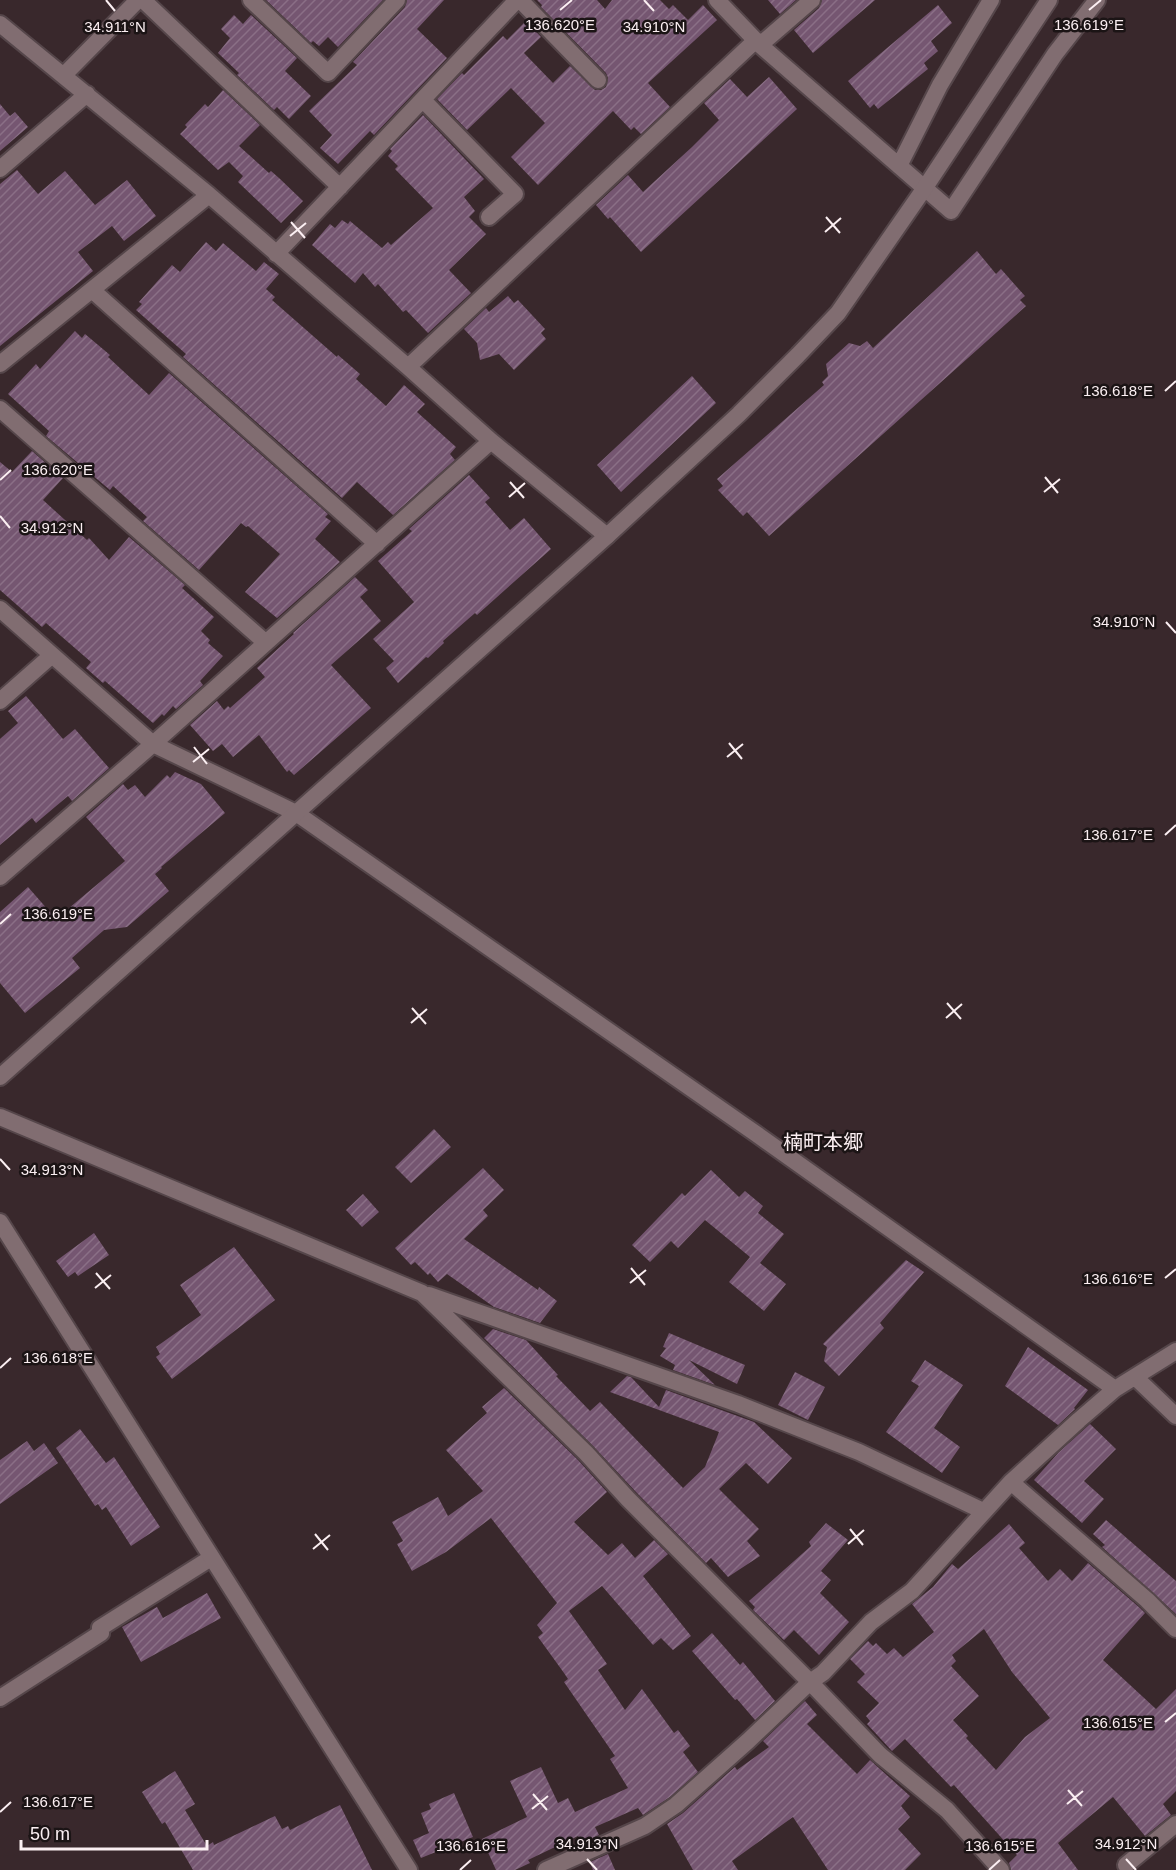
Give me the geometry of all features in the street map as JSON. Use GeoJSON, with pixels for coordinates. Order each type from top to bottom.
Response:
{"type":"FeatureCollection","features":[{"type":"Feature","properties":{"kind":"street"},"geometry":{"type":"LineString","coordinates":[[64,75],[138,0]]}},
{"type":"Feature","properties":{"kind":"street"},"geometry":{"type":"LineString","coordinates":[[143,0],[340,187]]}},
{"type":"Feature","properties":{"kind":"street"},"geometry":{"type":"LineString","coordinates":[[251,0],[328,73],[397,0]]}},
{"type":"Feature","properties":{"kind":"street"},"geometry":{"type":"LineString","coordinates":[[276,255],[518,0],[598,80]]}},
{"type":"Feature","properties":{"kind":"street"},"geometry":{"type":"LineString","coordinates":[[717,0],[758,43],[951,211],[1055,54],[1097,0]]}},
{"type":"Feature","properties":{"kind":"street"},"geometry":{"type":"LineString","coordinates":[[408,367],[758,43],[812,0]]}},
{"type":"Feature","properties":{"kind":"street"},"geometry":{"type":"LineString","coordinates":[[899,166],[940,86],[991,0]]}},
{"type":"Feature","properties":{"kind":"street"},"geometry":{"type":"LineString","coordinates":[[0,1077],[607,536],[739,414],[838,314],[1049,0]]}},
{"type":"Feature","properties":{"kind":"street"},"geometry":{"type":"LineString","coordinates":[[0,24],[209,195],[491,441],[607,536]]}},
{"type":"Feature","properties":{"kind":"street"},"geometry":{"type":"LineString","coordinates":[[0,169],[87,94]]}},
{"type":"Feature","properties":{"kind":"street"},"geometry":{"type":"LineString","coordinates":[[423,100],[515,194],[489,217]]}},
{"type":"Feature","properties":{"kind":"street"},"geometry":{"type":"LineString","coordinates":[[0,364],[209,195]]}},
{"type":"Feature","properties":{"kind":"street"},"geometry":{"type":"LineString","coordinates":[[92,290],[377,544]]}},
{"type":"Feature","properties":{"kind":"street"},"geometry":{"type":"LineString","coordinates":[[0,409],[265,642]]}},
{"type":"Feature","properties":{"kind":"street"},"geometry":{"type":"LineString","coordinates":[[0,877],[7,862],[153,744],[491,441]]}},
{"type":"Feature","properties":{"kind":"street"},"geometry":{"type":"LineString","coordinates":[[0,609],[153,744],[296,813],[755,1133],[1115,1389]]}},
{"type":"Feature","properties":{"kind":"street"},"geometry":{"type":"LineString","coordinates":[[0,700],[51,656]]}},
{"type":"Feature","properties":{"kind":"street"},"geometry":{"type":"LineString","coordinates":[[0,1117],[422,1293],[738,1404],[859,1452],[983,1511]]}},
{"type":"Feature","properties":{"kind":"street"},"geometry":{"type":"LineString","coordinates":[[0,1222],[409,1870]]}},
{"type":"Feature","properties":{"kind":"street"},"geometry":{"type":"LineString","coordinates":[[422,1293],[586,1453],[628,1500],[880,1755],[947,1810],[1001,1870]]}},
{"type":"Feature","properties":{"kind":"street"},"geometry":{"type":"LineString","coordinates":[[546,1870],[645,1826],[676,1805],[810,1682],[823,1673],[871,1622],[912,1591],[1011,1482],[1079,1420],[1115,1389],[1176,1351]]}},
{"type":"Feature","properties":{"kind":"street"},"geometry":{"type":"LineString","coordinates":[[1135,1377],[1176,1416]]}},
{"type":"Feature","properties":{"kind":"street"},"geometry":{"type":"LineString","coordinates":[[1011,1482],[1147,1600],[1176,1629]]}},
{"type":"Feature","properties":{"kind":"street"},"geometry":{"type":"LineString","coordinates":[[0,1698],[101,1633],[100,1628],[211,1558]]}},
{"type":"Feature","properties":{"kind":"street"},"geometry":{"type":"LineString","coordinates":[[1126,1865],[1176,1824]]}},
{"type":"Feature","properties":{"kind":"building"},"geometry":{"type":"Polygon","coordinates":[[[266,0],[383,0],[338,47],[328,37],[319,46],[313,41],[311,43],[266,0]]]}},
{"type":"Feature","properties":{"kind":"building"},"geometry":{"type":"Polygon","coordinates":[[[407,0],[444,0],[417,29],[447,58],[374,135],[370,131],[338,164],[320,148],[332,135],[309,111],[357,65],[353,62],[405,7],[407,0]]]}},
{"type":"Feature","properties":{"kind":"building"},"geometry":{"type":"Polygon","coordinates":[[[537,0],[597,0],[605,9],[612,0],[660,0],[669,9],[673,5],[688,20],[703,5],[717,20],[648,83],[670,107],[641,134],[634,127],[631,130],[613,111],[538,185],[511,157],[545,123],[511,88],[467,130],[437,99],[503,36],[507,40],[526,21],[541,37],[524,53],[553,83],[570,66],[595,90],[606,87],[608,78],[606,73],[541,7],[542,5],[537,0]]]}},
{"type":"Feature","properties":{"kind":"building"},"geometry":{"type":"Polygon","coordinates":[[[768,0],[796,0],[780,14],[768,0]]]}},
{"type":"Feature","properties":{"kind":"building"},"geometry":{"type":"Polygon","coordinates":[[[822,0],[875,0],[813,53],[794,30],[819,8],[822,0]]]}},
{"type":"Feature","properties":{"kind":"building"},"geometry":{"type":"Polygon","coordinates":[[[938,5],[952,23],[931,41],[938,51],[924,63],[928,69],[878,109],[874,104],[870,108],[848,81],[938,5]]]}},
{"type":"Feature","properties":{"kind":"building"},"geometry":{"type":"Polygon","coordinates":[[[234,15],[243,24],[251,15],[297,58],[285,71],[311,96],[289,119],[277,107],[274,110],[237,75],[239,73],[218,53],[230,38],[221,29],[234,15]]]}},
{"type":"Feature","properties":{"kind":"building"},"geometry":{"type":"Polygon","coordinates":[[[769,77],[797,109],[641,252],[610,217],[608,219],[596,205],[628,175],[643,192],[692,147],[719,120],[704,103],[730,79],[747,97],[769,77]]]}},
{"type":"Feature","properties":{"kind":"building"},"geometry":{"type":"Polygon","coordinates":[[[223,90],[260,125],[239,146],[269,173],[271,171],[303,201],[281,223],[238,182],[243,176],[229,162],[218,170],[180,134],[187,127],[185,125],[205,104],[208,107],[223,90]]]}},
{"type":"Feature","properties":{"kind":"building"},"geometry":{"type":"Polygon","coordinates":[[[0,104],[10,116],[15,112],[28,127],[0,151],[0,104]]]}},
{"type":"Feature","properties":{"kind":"building"},"geometry":{"type":"Polygon","coordinates":[[[423,115],[484,179],[464,197],[475,211],[469,217],[486,234],[449,270],[471,293],[428,333],[406,310],[403,312],[378,284],[375,287],[363,273],[355,283],[312,245],[330,224],[335,228],[342,220],[348,224],[350,221],[382,248],[388,242],[391,245],[433,208],[395,169],[398,166],[388,156],[392,151],[390,149],[423,115]]]}},
{"type":"Feature","properties":{"kind":"building"},"geometry":{"type":"Polygon","coordinates":[[[17,170],[38,194],[65,171],[95,205],[127,180],[156,216],[124,241],[112,226],[78,252],[93,271],[0,346],[0,184],[17,170]]]}},
{"type":"Feature","properties":{"kind":"building"},"geometry":{"type":"Polygon","coordinates":[[[206,242],[216,251],[223,243],[256,271],[264,262],[279,274],[266,289],[275,297],[272,300],[360,374],[356,379],[386,406],[404,385],[425,404],[417,412],[456,447],[450,454],[455,460],[393,515],[357,482],[342,498],[183,357],[186,354],[136,310],[142,304],[139,302],[172,265],[180,272],[206,242]]]}},
{"type":"Feature","properties":{"kind":"building"},"geometry":{"type":"Polygon","coordinates":[[[977,251],[996,274],[1001,269],[1025,296],[1020,300],[1026,306],[769,536],[747,512],[743,516],[718,490],[723,486],[717,479],[824,385],[822,382],[828,376],[826,364],[849,343],[860,346],[867,341],[873,348],[977,251]]]}},
{"type":"Feature","properties":{"kind":"building"},"geometry":{"type":"Polygon","coordinates":[[[508,296],[514,303],[518,300],[545,329],[541,333],[546,339],[514,370],[499,354],[480,360],[477,343],[464,329],[486,308],[489,312],[508,296]]]}},
{"type":"Feature","properties":{"kind":"building"},"geometry":{"type":"Polygon","coordinates":[[[75,331],[82,338],[85,334],[110,355],[108,357],[149,395],[169,373],[328,514],[325,517],[331,521],[315,539],[340,562],[277,618],[245,592],[280,554],[248,526],[241,523],[199,570],[143,521],[147,517],[113,486],[110,490],[46,436],[49,431],[8,394],[36,364],[40,369],[75,331]]]}},
{"type":"Feature","properties":{"kind":"building"},"geometry":{"type":"Polygon","coordinates":[[[692,376],[716,403],[621,492],[597,465],[692,376]]]}},
{"type":"Feature","properties":{"kind":"building"},"geometry":{"type":"Polygon","coordinates":[[[32,451],[63,478],[43,500],[87,540],[89,538],[109,560],[129,537],[185,585],[182,588],[214,617],[201,631],[210,640],[208,643],[223,656],[200,681],[203,685],[176,709],[173,706],[153,723],[105,681],[103,683],[86,668],[91,662],[46,623],[42,627],[0,590],[0,462],[12,472],[32,451]]]}},
{"type":"Feature","properties":{"kind":"building"},"geometry":{"type":"Polygon","coordinates":[[[469,475],[490,498],[485,502],[510,530],[524,518],[551,549],[477,615],[475,613],[443,641],[444,643],[428,658],[426,657],[398,683],[386,668],[394,661],[373,639],[414,602],[378,561],[412,531],[409,529],[469,475]]]}},
{"type":"Feature","properties":{"kind":"building"},"geometry":{"type":"Polygon","coordinates":[[[355,577],[368,590],[360,597],[381,621],[331,665],[371,708],[294,775],[289,770],[287,772],[259,735],[233,757],[222,744],[213,751],[190,725],[217,701],[224,710],[228,706],[230,708],[265,677],[257,668],[355,577]]]}},
{"type":"Feature","properties":{"kind":"building"},"geometry":{"type":"Polygon","coordinates":[[[26,696],[63,739],[75,729],[109,768],[72,801],[68,796],[36,823],[32,818],[0,845],[0,739],[18,723],[8,711],[26,696]]]}},
{"type":"Feature","properties":{"kind":"building"},"geometry":{"type":"Polygon","coordinates":[[[175,772],[201,784],[225,813],[155,874],[169,891],[127,927],[104,930],[72,958],[80,968],[25,1013],[0,983],[0,912],[28,887],[56,919],[125,861],[86,817],[123,784],[128,790],[135,785],[145,797],[167,775],[170,778],[175,772]]]}},
{"type":"Feature","properties":{"kind":"building"},"geometry":{"type":"Polygon","coordinates":[[[434,1129],[451,1147],[411,1183],[395,1167],[434,1129]]]}},
{"type":"Feature","properties":{"kind":"building"},"geometry":{"type":"Polygon","coordinates":[[[483,1168],[504,1190],[483,1210],[488,1216],[464,1239],[557,1301],[540,1323],[494,1307],[447,1274],[438,1282],[415,1262],[411,1265],[395,1248],[483,1168]]]}},
{"type":"Feature","properties":{"kind":"building"},"geometry":{"type":"Polygon","coordinates":[[[711,1170],[739,1197],[745,1191],[763,1206],[758,1213],[784,1234],[760,1263],[786,1284],[764,1311],[729,1282],[750,1257],[705,1220],[678,1248],[671,1241],[650,1262],[632,1245],[682,1193],[685,1196],[711,1170]]]}},
{"type":"Feature","properties":{"kind":"building"},"geometry":{"type":"Polygon","coordinates":[[[363,1194],[379,1212],[362,1227],[346,1210],[363,1194]]]}},
{"type":"Feature","properties":{"kind":"building"},"geometry":{"type":"Polygon","coordinates":[[[94,1233],[109,1255],[78,1276],[75,1272],[68,1277],[56,1261],[94,1233]]]}},
{"type":"Feature","properties":{"kind":"building"},"geometry":{"type":"Polygon","coordinates":[[[234,1247],[275,1300],[172,1379],[156,1357],[160,1354],[156,1347],[201,1315],[180,1285],[234,1247]]]}},
{"type":"Feature","properties":{"kind":"building"},"geometry":{"type":"Polygon","coordinates":[[[906,1260],[924,1272],[880,1323],[884,1328],[839,1376],[824,1361],[827,1347],[823,1344],[906,1260]]]}},
{"type":"Feature","properties":{"kind":"building"},"geometry":{"type":"Polygon","coordinates":[[[493,1329],[526,1340],[558,1375],[556,1376],[590,1411],[600,1402],[683,1488],[705,1467],[719,1432],[610,1392],[627,1376],[631,1377],[659,1407],[666,1390],[754,1422],[792,1458],[768,1484],[746,1463],[719,1489],[759,1529],[747,1541],[760,1556],[728,1577],[711,1558],[706,1563],[484,1338],[493,1329]]]}},
{"type":"Feature","properties":{"kind":"building"},"geometry":{"type":"Polygon","coordinates":[[[669,1333],[745,1365],[737,1384],[689,1360],[715,1385],[673,1370],[675,1365],[660,1356],[666,1348],[663,1347],[669,1333]]]}},
{"type":"Feature","properties":{"kind":"building"},"geometry":{"type":"Polygon","coordinates":[[[1028,1347],[1088,1390],[1075,1409],[1058,1425],[1005,1386],[1028,1347]]]}},
{"type":"Feature","properties":{"kind":"building"},"geometry":{"type":"Polygon","coordinates":[[[925,1360],[963,1385],[934,1428],[960,1447],[942,1473],[886,1432],[919,1386],[911,1381],[925,1360]]]}},
{"type":"Feature","properties":{"kind":"building"},"geometry":{"type":"Polygon","coordinates":[[[795,1372],[825,1387],[808,1420],[778,1405],[795,1372]]]}},
{"type":"Feature","properties":{"kind":"building"},"geometry":{"type":"Polygon","coordinates":[[[504,1388],[578,1460],[607,1492],[574,1522],[608,1555],[622,1543],[635,1558],[654,1540],[668,1554],[643,1576],[691,1636],[673,1650],[661,1638],[653,1645],[602,1586],[569,1611],[607,1664],[598,1670],[625,1710],[642,1689],[674,1733],[678,1730],[690,1746],[683,1752],[698,1772],[670,1797],[643,1815],[638,1808],[595,1827],[599,1835],[581,1843],[578,1836],[528,1860],[530,1863],[515,1870],[496,1870],[482,1839],[527,1817],[510,1781],[541,1767],[558,1803],[568,1798],[575,1812],[628,1788],[610,1759],[615,1756],[564,1682],[568,1679],[538,1637],[543,1633],[537,1625],[557,1603],[491,1518],[446,1552],[412,1571],[397,1544],[403,1541],[392,1522],[438,1497],[448,1516],[483,1491],[446,1450],[487,1413],[482,1407],[504,1388]]]}},
{"type":"Feature","properties":{"kind":"building"},"geometry":{"type":"Polygon","coordinates":[[[1090,1424],[1116,1449],[1084,1481],[1104,1499],[1082,1523],[1034,1480],[1059,1452],[1090,1424]]]}},
{"type":"Feature","properties":{"kind":"building"},"geometry":{"type":"Polygon","coordinates":[[[80,1429],[106,1463],[114,1457],[160,1527],[131,1546],[106,1507],[102,1510],[98,1504],[95,1506],[56,1448],[80,1429]]]}},
{"type":"Feature","properties":{"kind":"building"},"geometry":{"type":"Polygon","coordinates":[[[27,1441],[34,1451],[44,1443],[58,1463],[0,1504],[0,1460],[27,1441]]]}},
{"type":"Feature","properties":{"kind":"building"},"geometry":{"type":"Polygon","coordinates":[[[1106,1520],[1176,1581],[1176,1614],[1102,1547],[1105,1545],[1093,1534],[1106,1520]]]}},
{"type":"Feature","properties":{"kind":"building"},"geometry":{"type":"Polygon","coordinates":[[[826,1523],[848,1540],[821,1571],[831,1580],[820,1593],[849,1622],[819,1655],[794,1630],[784,1640],[753,1610],[755,1607],[749,1601],[811,1546],[809,1542],[826,1523]]]}},
{"type":"Feature","properties":{"kind":"building"},"geometry":{"type":"Polygon","coordinates":[[[1009,1524],[1025,1543],[1019,1548],[1048,1581],[1060,1569],[1072,1581],[1088,1563],[1145,1613],[1103,1660],[1156,1709],[1176,1689],[1176,1791],[1163,1804],[1171,1815],[1145,1836],[1113,1797],[1058,1843],[1078,1870],[1011,1870],[1009,1863],[1017,1855],[954,1785],[951,1787],[905,1739],[892,1751],[867,1724],[870,1721],[866,1716],[879,1703],[857,1682],[865,1674],[850,1659],[868,1641],[873,1646],[876,1643],[887,1654],[894,1648],[903,1657],[934,1632],[912,1604],[933,1587],[952,1564],[958,1569],[1009,1524]],[[984,1629],[952,1655],[956,1661],[951,1666],[979,1696],[953,1720],[968,1736],[966,1738],[996,1770],[1025,1737],[1050,1718],[1012,1672],[984,1629]]]}},
{"type":"Feature","properties":{"kind":"building"},"geometry":{"type":"Polygon","coordinates":[[[207,1593],[221,1618],[141,1662],[122,1627],[157,1607],[163,1618],[207,1593]]]}},
{"type":"Feature","properties":{"kind":"building"},"geometry":{"type":"Polygon","coordinates":[[[712,1633],[740,1665],[743,1662],[775,1701],[755,1720],[692,1651],[712,1633]]]}},
{"type":"Feature","properties":{"kind":"building"},"geometry":{"type":"Polygon","coordinates":[[[805,1701],[817,1715],[807,1724],[857,1774],[870,1760],[910,1796],[901,1806],[910,1817],[898,1829],[921,1854],[905,1870],[828,1870],[793,1817],[732,1861],[738,1870],[693,1870],[667,1824],[683,1813],[735,1767],[737,1770],[769,1747],[763,1741],[805,1701]]]}},
{"type":"Feature","properties":{"kind":"building"},"geometry":{"type":"Polygon","coordinates":[[[175,1771],[195,1804],[185,1810],[207,1846],[213,1842],[214,1845],[275,1816],[282,1829],[288,1826],[290,1830],[340,1805],[372,1870],[193,1870],[165,1822],[162,1824],[142,1792],[175,1771]]]}},
{"type":"Feature","properties":{"kind":"building"},"geometry":{"type":"Polygon","coordinates":[[[454,1793],[473,1837],[421,1858],[413,1840],[429,1833],[421,1813],[431,1809],[429,1804],[454,1793]]]}},
{"type":"Feature","properties":{"kind":"building"},"geometry":{"type":"Polygon","coordinates":[[[608,1854],[615,1870],[593,1870],[590,1862],[608,1854]]]}},
{"type":"Feature","properties":{"kind":"district","name":"楠町本郷"},"geometry":{"type":"Point","coordinates":[823,1142]}}]}
